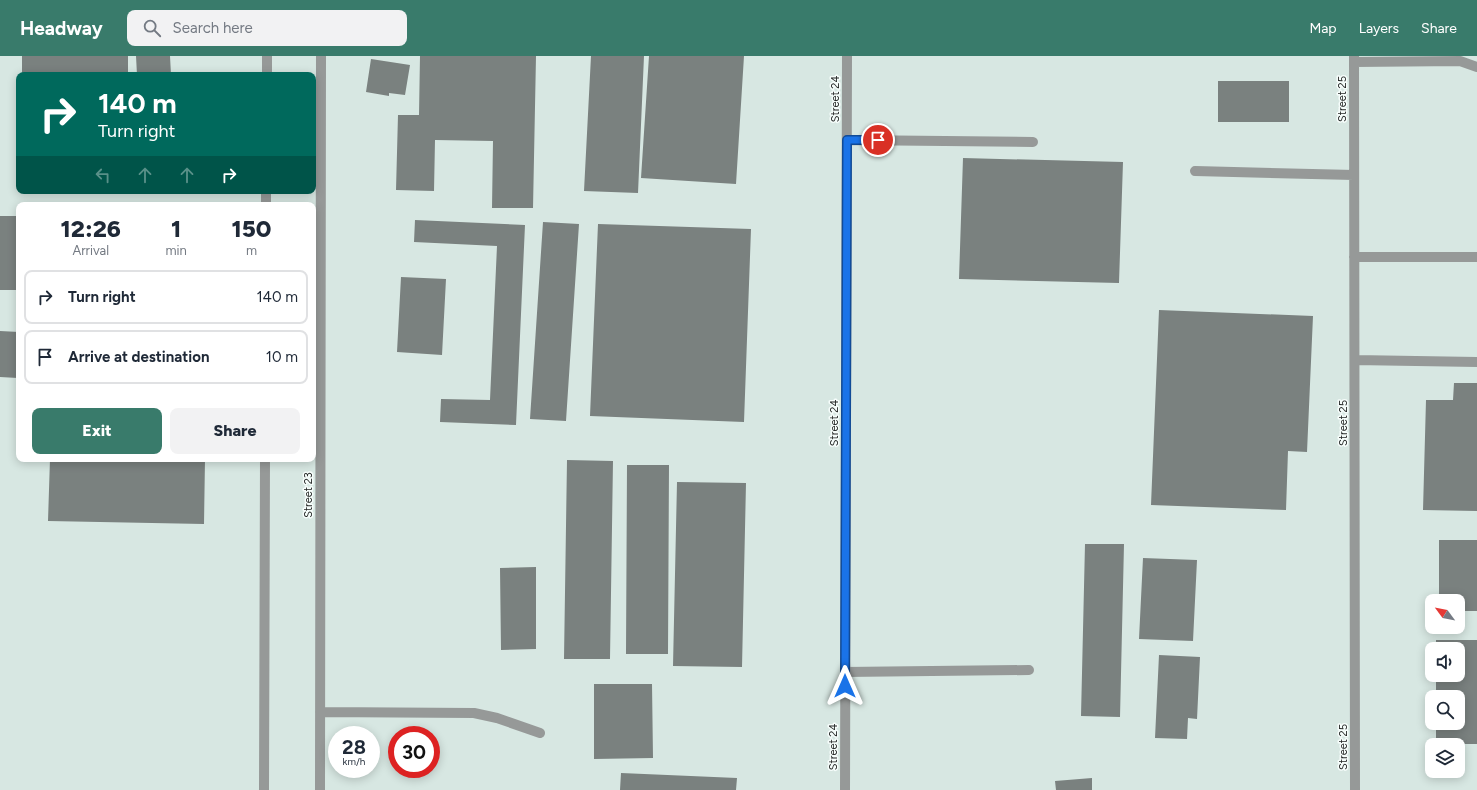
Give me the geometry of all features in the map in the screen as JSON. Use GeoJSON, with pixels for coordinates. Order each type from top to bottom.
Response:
{"type":"FeatureCollection","features":[{"type":"Feature","properties":{"kind":"street"},"geometry":{"type":"LineString","coordinates":[[267,56],[267,72]]}},
{"type":"Feature","properties":{"kind":"street","name":"Street 23"},"geometry":{"type":"LineString","coordinates":[[320,790],[321,56]]}},
{"type":"Feature","properties":{"kind":"street","name":"Street 24"},"geometry":{"type":"LineString","coordinates":[[845,790],[847,56]]}},
{"type":"Feature","properties":{"kind":"street"},"geometry":{"type":"LineString","coordinates":[[1354,59],[1460,61],[1477,67]]}},
{"type":"Feature","properties":{"kind":"street","name":"Street 25"},"geometry":{"type":"LineString","coordinates":[[1354,59],[1355,790]]}},
{"type":"Feature","properties":{"kind":"street"},"geometry":{"type":"LineString","coordinates":[[847,140],[1033,142]]}},
{"type":"Feature","properties":{"kind":"street"},"geometry":{"type":"LineString","coordinates":[[1195,171],[1354,175]]}},
{"type":"Feature","properties":{"kind":"street"},"geometry":{"type":"LineString","coordinates":[[1354,257],[1477,257]]}},
{"type":"Feature","properties":{"kind":"street"},"geometry":{"type":"LineString","coordinates":[[1354,360],[1477,362]]}},
{"type":"Feature","properties":{"kind":"street"},"geometry":{"type":"LineString","coordinates":[[264,790],[265,462]]}},
{"type":"Feature","properties":{"kind":"street"},"geometry":{"type":"LineString","coordinates":[[845,672],[1029,670]]}},
{"type":"Feature","properties":{"kind":"street"},"geometry":{"type":"LineString","coordinates":[[320,712],[474,713],[497,718],[540,733]]}},
{"type":"Feature","properties":{"kind":"shaded area"},"geometry":{"type":"Polygon","coordinates":[[[0,56],[1477,56],[1477,790],[0,790],[0,56]]]}},
{"type":"Feature","properties":{"kind":"building"},"geometry":{"type":"Polygon","coordinates":[[[22,56],[128,56],[128,72],[22,72],[22,56]]]}},
{"type":"Feature","properties":{"kind":"building"},"geometry":{"type":"Polygon","coordinates":[[[136,56],[170,56],[171,72],[137,72],[136,56]]]}},
{"type":"Feature","properties":{"kind":"building"},"geometry":{"type":"Polygon","coordinates":[[[420,56],[536,56],[533,208],[492,208],[493,141],[435,140],[434,191],[396,190],[398,115],[419,115],[420,56]]]}},
{"type":"Feature","properties":{"kind":"building"},"geometry":{"type":"Polygon","coordinates":[[[591,56],[644,56],[638,193],[584,191],[591,56]]]}},
{"type":"Feature","properties":{"kind":"building"},"geometry":{"type":"Polygon","coordinates":[[[649,56],[744,56],[736,184],[641,178],[649,56]]]}},
{"type":"Feature","properties":{"kind":"building"},"geometry":{"type":"Polygon","coordinates":[[[371,59],[410,65],[405,95],[389,93],[389,96],[366,92],[371,59]]]}},
{"type":"Feature","properties":{"kind":"building"},"geometry":{"type":"Polygon","coordinates":[[[1218,81],[1289,81],[1289,122],[1218,122],[1218,81]]]}},
{"type":"Feature","properties":{"kind":"building"},"geometry":{"type":"Polygon","coordinates":[[[963,158],[1123,162],[1119,283],[959,279],[963,158]]]}},
{"type":"Feature","properties":{"kind":"building"},"geometry":{"type":"Polygon","coordinates":[[[0,216],[16,216],[16,290],[0,290],[0,216]]]}},
{"type":"Feature","properties":{"kind":"building"},"geometry":{"type":"Polygon","coordinates":[[[415,220],[525,225],[516,425],[440,422],[441,399],[490,400],[497,246],[414,242],[415,220]]]}},
{"type":"Feature","properties":{"kind":"building"},"geometry":{"type":"Polygon","coordinates":[[[543,222],[579,224],[566,421],[530,419],[543,222]]]}},
{"type":"Feature","properties":{"kind":"building"},"geometry":{"type":"Polygon","coordinates":[[[598,224],[751,229],[744,422],[590,416],[598,224]]]}},
{"type":"Feature","properties":{"kind":"building"},"geometry":{"type":"Polygon","coordinates":[[[401,277],[446,279],[442,355],[397,352],[401,277]]]}},
{"type":"Feature","properties":{"kind":"building"},"geometry":{"type":"Polygon","coordinates":[[[1159,310],[1313,316],[1307,452],[1288,451],[1286,510],[1151,505],[1159,310]]]}},
{"type":"Feature","properties":{"kind":"building"},"geometry":{"type":"Polygon","coordinates":[[[0,331],[16,332],[16,378],[0,377],[0,331]]]}},
{"type":"Feature","properties":{"kind":"building"},"geometry":{"type":"Polygon","coordinates":[[[1454,383],[1477,383],[1477,511],[1423,510],[1426,400],[1453,400],[1454,383]]]}},
{"type":"Feature","properties":{"kind":"building"},"geometry":{"type":"Polygon","coordinates":[[[567,460],[613,461],[610,659],[564,659],[567,460]]]}},
{"type":"Feature","properties":{"kind":"building"},"geometry":{"type":"Polygon","coordinates":[[[50,462],[205,462],[204,524],[48,521],[50,462]]]}},
{"type":"Feature","properties":{"kind":"building"},"geometry":{"type":"Polygon","coordinates":[[[627,465],[669,465],[668,654],[626,654],[627,465]]]}},
{"type":"Feature","properties":{"kind":"building"},"geometry":{"type":"Polygon","coordinates":[[[677,482],[746,483],[742,667],[673,666],[677,482]]]}},
{"type":"Feature","properties":{"kind":"building"},"geometry":{"type":"Polygon","coordinates":[[[1439,540],[1477,540],[1477,611],[1465,611],[1465,594],[1439,594],[1439,540]]]}},
{"type":"Feature","properties":{"kind":"building"},"geometry":{"type":"Polygon","coordinates":[[[1085,544],[1124,544],[1120,717],[1081,716],[1085,544]]]}},
{"type":"Feature","properties":{"kind":"building"},"geometry":{"type":"Polygon","coordinates":[[[1143,558],[1197,560],[1193,641],[1139,639],[1143,558]]]}},
{"type":"Feature","properties":{"kind":"building"},"geometry":{"type":"Polygon","coordinates":[[[536,567],[536,649],[501,650],[500,568],[536,567]]]}},
{"type":"Feature","properties":{"kind":"building"},"geometry":{"type":"Polygon","coordinates":[[[1436,640],[1477,640],[1477,744],[1465,744],[1465,738],[1436,738],[1436,730],[1465,730],[1465,690],[1436,690],[1436,682],[1465,682],[1465,642],[1436,642],[1436,640]]]}},
{"type":"Feature","properties":{"kind":"building"},"geometry":{"type":"Polygon","coordinates":[[[1159,655],[1200,657],[1197,719],[1188,718],[1187,739],[1155,738],[1159,655]]]}},
{"type":"Feature","properties":{"kind":"building"},"geometry":{"type":"Polygon","coordinates":[[[594,684],[652,684],[653,758],[594,759],[594,684]]]}},
{"type":"Feature","properties":{"kind":"building"},"geometry":{"type":"Polygon","coordinates":[[[621,773],[737,778],[736,790],[620,790],[621,773]]]}},
{"type":"Feature","properties":{"kind":"building"},"geometry":{"type":"Polygon","coordinates":[[[1092,778],[1092,790],[1056,790],[1055,781],[1092,778]]]}},
{"type":"Feature","properties":{"kind":"route"},"geometry":{"type":"LineString","coordinates":[[845,686],[847,140],[878,140]]}}]}
